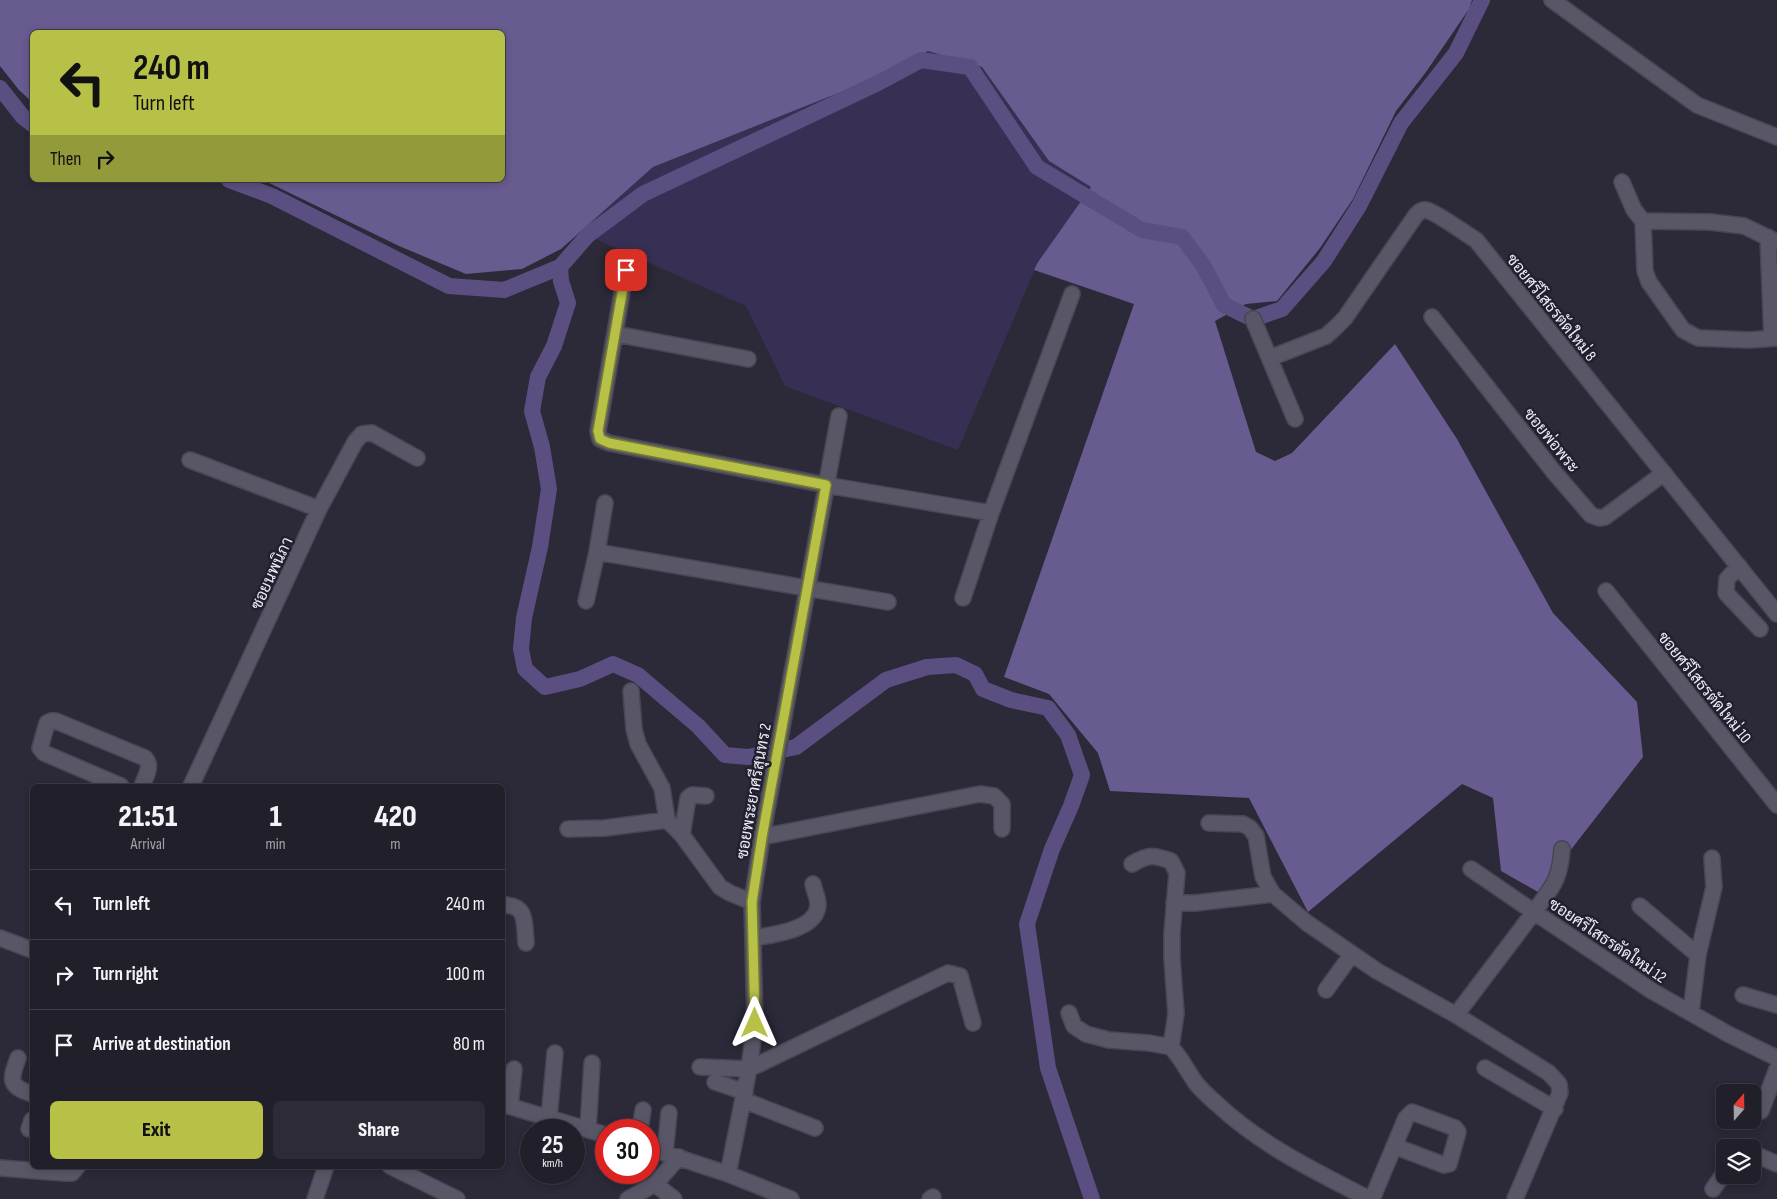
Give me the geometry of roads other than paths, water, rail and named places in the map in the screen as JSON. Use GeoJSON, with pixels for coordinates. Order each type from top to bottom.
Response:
{"type":"FeatureCollection","features":[{"type":"Feature","properties":{"kind":"street"},"geometry":{"type":"LineString","coordinates":[[1552,0],[1697,105],[1777,137]]}},
{"type":"Feature","properties":{"kind":"street"},"geometry":{"type":"LineString","coordinates":[[1622,182],[1634,210],[1643,221],[1646,272],[1649,282],[1684,330],[1698,338],[1749,340],[1774,338],[1773,240],[1744,226],[1711,222],[1643,221]]}},
{"type":"Feature","properties":{"kind":"street","name":"ซอยศรีโสธรตัดใหม่ 8"},"geometry":{"type":"LineString","coordinates":[[1270,358],[1326,336],[1335,328],[1345,318],[1416,215],[1420,211],[1426,210],[1476,240],[1777,614]]}},
{"type":"Feature","properties":{"kind":"street"},"geometry":{"type":"LineString","coordinates":[[626,270],[598,431],[600,439],[609,443],[826,485],[991,513]]}},
{"type":"Feature","properties":{"kind":"street"},"geometry":{"type":"LineString","coordinates":[[963,598],[991,513],[1072,294]]}},
{"type":"Feature","properties":{"kind":"street","name":"ซอยพ่อพระ"},"geometry":{"type":"LineString","coordinates":[[1432,317],[1552,471],[1591,515],[1599,518],[1605,517],[1664,473]]}},
{"type":"Feature","properties":{"kind":"street"},"geometry":{"type":"LineString","coordinates":[[1252,319],[1295,419]]}},
{"type":"Feature","properties":{"kind":"street"},"geometry":{"type":"LineString","coordinates":[[616,334],[748,359]]}},
{"type":"Feature","properties":{"kind":"street","name":"ซอยพระยาศรีสุนทร 2"},"geometry":{"type":"LineString","coordinates":[[728,1174],[749,1069],[755,1023],[752,902],[762,837],[839,416]]}},
{"type":"Feature","properties":{"kind":"street","name":"ซอยนพนิภา"},"geometry":{"type":"LineString","coordinates":[[192,784],[319,509],[355,442],[362,434],[372,433],[417,458]]}},
{"type":"Feature","properties":{"kind":"street"},"geometry":{"type":"LineString","coordinates":[[190,460],[319,509]]}},
{"type":"Feature","properties":{"kind":"street"},"geometry":{"type":"LineString","coordinates":[[586,601],[605,503]]}},
{"type":"Feature","properties":{"kind":"street"},"geometry":{"type":"LineString","coordinates":[[597,552],[888,602]]}},
{"type":"Feature","properties":{"kind":"street"},"geometry":{"type":"LineString","coordinates":[[1739,566],[1727,579],[1726,594],[1760,628]]}},
{"type":"Feature","properties":{"kind":"street","name":"ซอยศรีโสธรตัดใหม่ 10"},"geometry":{"type":"LineString","coordinates":[[1606,591],[1777,805]]}},
{"type":"Feature","properties":{"kind":"street"},"geometry":{"type":"LineString","coordinates":[[631,691],[634,729],[638,744],[662,788],[667,820],[682,835],[720,887],[752,902]]}},
{"type":"Feature","properties":{"kind":"street"},"geometry":{"type":"LineString","coordinates":[[112,784],[41,751],[40,748],[48,723],[56,721],[145,758],[149,761],[150,766],[143,784]]}},
{"type":"Feature","properties":{"kind":"street"},"geometry":{"type":"LineString","coordinates":[[762,837],[980,794],[994,796],[1002,804],[1002,829]]}},
{"type":"Feature","properties":{"kind":"street"},"geometry":{"type":"LineString","coordinates":[[682,835],[688,798],[692,795],[706,796]]}},
{"type":"Feature","properties":{"kind":"street"},"geometry":{"type":"LineString","coordinates":[[568,829],[605,828],[667,820]]}},
{"type":"Feature","properties":{"kind":"street"},"geometry":{"type":"LineString","coordinates":[[1209,823],[1243,824],[1250,828],[1256,836],[1264,877],[1273,894],[1307,923],[1377,970],[1456,1016],[1549,1074],[1559,1084],[1560,1094],[1515,1199]]}},
{"type":"Feature","properties":{"kind":"street"},"geometry":{"type":"LineString","coordinates":[[1472,869],[1534,912],[1557,880],[1561,867],[1562,849]]}},
{"type":"Feature","properties":{"kind":"street"},"geometry":{"type":"LineString","coordinates":[[1132,864],[1144,856],[1160,857],[1171,861],[1177,873],[1172,958],[1176,1014],[1171,1047]]}},
{"type":"Feature","properties":{"kind":"street"},"geometry":{"type":"LineString","coordinates":[[1691,1012],[1698,955],[1714,887],[1712,858]]}},
{"type":"Feature","properties":{"kind":"street"},"geometry":{"type":"LineString","coordinates":[[753,938],[790,931],[808,922],[816,913],[818,904],[813,884]]}},
{"type":"Feature","properties":{"kind":"street"},"geometry":{"type":"LineString","coordinates":[[1174,903],[1195,903],[1273,894]]}},
{"type":"Feature","properties":{"kind":"street"},"geometry":{"type":"LineString","coordinates":[[505,905],[512,904],[519,908],[523,915],[526,943]]}},
{"type":"Feature","properties":{"kind":"street"},"geometry":{"type":"LineString","coordinates":[[1640,906],[1698,955]]}},
{"type":"Feature","properties":{"kind":"street","name":"ซอยศรีโสธรตัดใหม่ 12"},"geometry":{"type":"LineString","coordinates":[[1456,1016],[1534,912],[1652,990],[1777,1058]]}},
{"type":"Feature","properties":{"kind":"street"},"geometry":{"type":"LineString","coordinates":[[0,938],[30,949]]}},
{"type":"Feature","properties":{"kind":"street"},"geometry":{"type":"LineString","coordinates":[[1326,990],[1352,954]]}},
{"type":"Feature","properties":{"kind":"street"},"geometry":{"type":"LineString","coordinates":[[700,1068],[749,1069],[948,973],[960,976],[973,1023]]}},
{"type":"Feature","properties":{"kind":"street"},"geometry":{"type":"LineString","coordinates":[[1743,995],[1777,1005]]}},
{"type":"Feature","properties":{"kind":"street"},"geometry":{"type":"LineString","coordinates":[[1069,1013],[1074,1026],[1086,1034],[1109,1040],[1149,1043],[1171,1047],[1180,1057],[1196,1083],[1248,1130],[1288,1157],[1371,1199],[1394,1146]]}},
{"type":"Feature","properties":{"kind":"street"},"geometry":{"type":"LineString","coordinates":[[549,1118],[555,1053]]}},
{"type":"Feature","properties":{"kind":"street"},"geometry":{"type":"LineString","coordinates":[[18,1058],[11,1076],[12,1083],[21,1090],[30,1093]]}},
{"type":"Feature","properties":{"kind":"street"},"geometry":{"type":"LineString","coordinates":[[588,1129],[592,1063]]}},
{"type":"Feature","properties":{"kind":"street"},"geometry":{"type":"LineString","coordinates":[[1486,1068],[1554,1109]]}},
{"type":"Feature","properties":{"kind":"street"},"geometry":{"type":"LineString","coordinates":[[514,1069],[506,1105],[595,1131]]}},
{"type":"Feature","properties":{"kind":"street"},"geometry":{"type":"LineString","coordinates":[[1761,1111],[1777,1069]]}},
{"type":"Feature","properties":{"kind":"street"},"geometry":{"type":"LineString","coordinates":[[716,1082],[815,1128]]}},
{"type":"Feature","properties":{"kind":"street"},"geometry":{"type":"LineString","coordinates":[[642,1119],[643,1110]]}},
{"type":"Feature","properties":{"kind":"street"},"geometry":{"type":"LineString","coordinates":[[660,1175],[672,1155],[669,1113]]}},
{"type":"Feature","properties":{"kind":"street"},"geometry":{"type":"LineString","coordinates":[[660,1151],[728,1174],[791,1199]]}},
{"type":"Feature","properties":{"kind":"street"},"geometry":{"type":"LineString","coordinates":[[1761,1157],[1777,1164]]}},
{"type":"Feature","properties":{"kind":"street"},"geometry":{"type":"LineString","coordinates":[[0,1168],[64,1173],[72,1172],[75,1169]]}},
{"type":"Feature","properties":{"kind":"street"},"geometry":{"type":"LineString","coordinates":[[315,1199],[325,1169]]}},
{"type":"Feature","properties":{"kind":"street"},"geometry":{"type":"LineString","coordinates":[[396,1169],[457,1199]]}},
{"type":"Feature","properties":{"kind":"street"},"geometry":{"type":"LineString","coordinates":[[628,1199],[655,1184],[674,1199]]}},
{"type":"Feature","properties":{"kind":"street"},"geometry":{"type":"LineString","coordinates":[[1713,1189],[1717,1184]]}},
{"type":"Feature","properties":{"kind":"waterway"},"geometry":{"type":"LineString","coordinates":[[1092,1199],[1048,1068],[1027,924],[1052,849],[1082,775],[1068,735],[1048,708],[1011,700],[983,689],[975,674],[956,665],[927,667],[886,680],[796,747],[748,757],[725,755],[698,726],[638,675],[613,664],[580,679],[545,687],[525,669],[521,649],[524,618],[540,547],[549,489],[542,447],[532,411],[538,377],[554,346],[568,303],[561,281],[560,267],[588,235],[643,194],[878,83],[921,60],[970,67],[1037,167],[1142,230],[1182,237],[1203,265],[1224,305],[1253,319],[1282,309],[1324,261],[1359,206],[1401,123],[1456,53],[1482,0]]}},
{"type":"Feature","properties":{"kind":"waterway"},"geometry":{"type":"LineString","coordinates":[[0,88],[23,117],[30,122]]}},
{"type":"Feature","properties":{"kind":"waterway"},"geometry":{"type":"LineString","coordinates":[[234,182],[272,196],[449,286],[504,290],[560,267]]}}]}
